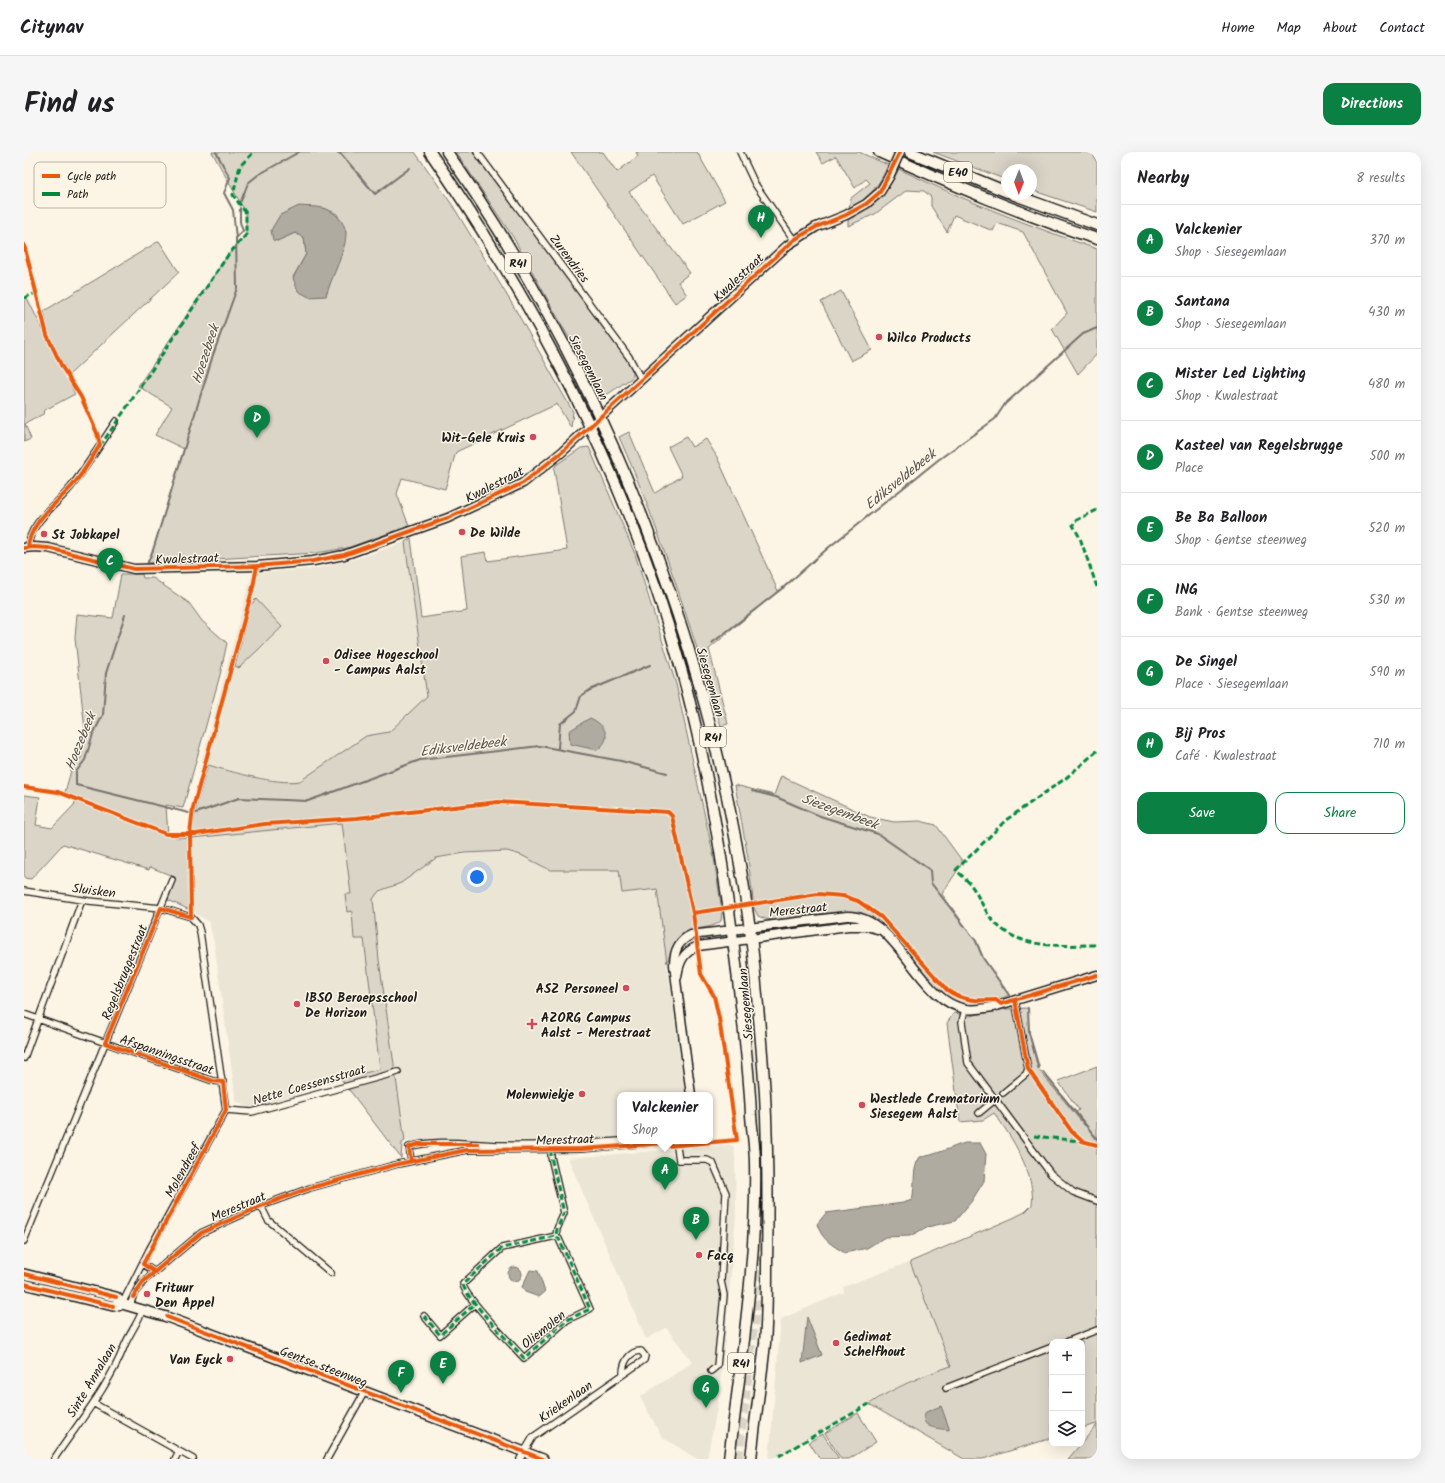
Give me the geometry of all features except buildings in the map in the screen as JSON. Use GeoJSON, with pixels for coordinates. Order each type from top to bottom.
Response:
{"type":"FeatureCollection","features":[{"type":"Feature","properties":{"kind":"highway","name":"Siesegemlaan"},"geometry":{"type":"LineString","coordinates":[[430,152],[486,236],[538,324],[590,426],[642,553],[682,672],[722,856],[752,1102],[755,1161],[752,1267],[729,1459]]}},
{"type":"Feature","properties":{"kind":"highway","name":"Siesegemlaan"},"geometry":{"type":"LineString","coordinates":[[447,152],[497,228],[540,301],[578,373],[599,417],[656,553],[695,670],[714,742],[727,800],[750,927],[759,1005],[766,1115],[769,1211],[765,1342],[751,1459]]}},
{"type":"Feature","properties":{"kind":"highway","name":"E40"},"geometry":{"type":"LineString","coordinates":[[879,152],[992,200],[1063,228],[1097,239]]}},
{"type":"Feature","properties":{"kind":"highway","name":"E40"},"geometry":{"type":"LineString","coordinates":[[910,152],[1001,190]]}},
{"type":"Feature","properties":{"kind":"highway"},"geometry":{"type":"LineString","coordinates":[[1028,200],[1097,225]]}},
{"type":"Feature","properties":{"kind":"main road","name":"Gentse steenweg"},"geometry":{"type":"LineString","coordinates":[[24,1274],[116,1297],[126,1304],[364,1391],[522,1455],[541,1459]]}},
{"type":"Feature","properties":{"kind":"main road","name":"Gentse steenweg"},"geometry":{"type":"LineString","coordinates":[[24,1284],[113,1306],[126,1304]]}},
{"type":"Feature","properties":{"kind":"street","name":"Zurendries"},"geometry":{"type":"LineString","coordinates":[[478,152],[629,357],[641,379]]}},
{"type":"Feature","properties":{"kind":"street"},"geometry":{"type":"LineString","coordinates":[[740,152],[756,184],[794,240]]}},
{"type":"Feature","properties":{"kind":"street","name":"Kwalestraat"},"geometry":{"type":"LineString","coordinates":[[26,548],[55,550],[134,569],[287,564],[344,555],[448,518],[523,483],[590,426],[794,240],[816,227],[846,215],[866,204],[880,192],[889,177],[900,152]]}},
{"type":"Feature","properties":{"kind":"street"},"geometry":{"type":"LineString","coordinates":[[26,548],[30,535],[40,520],[73,485],[116,421]]}},
{"type":"Feature","properties":{"kind":"street","name":"Regelsbruggestraat"},"geometry":{"type":"LineString","coordinates":[[24,1241],[172,880]]}},
{"type":"Feature","properties":{"kind":"street","name":"Sluisken"},"geometry":{"type":"LineString","coordinates":[[24,891],[82,900],[161,908]]}},
{"type":"Feature","properties":{"kind":"street"},"geometry":{"type":"LineString","coordinates":[[24,1058],[37,1019],[82,900]]}},
{"type":"Feature","properties":{"kind":"street"},"geometry":{"type":"LineString","coordinates":[[161,908],[191,917],[198,925],[223,1082],[226,1110]]}},
{"type":"Feature","properties":{"kind":"street","name":"Merestraat"},"geometry":{"type":"LineString","coordinates":[[690,1092],[674,959],[675,952],[681,942],[691,935],[732,929],[854,916],[870,921],[886,935],[940,997],[952,1005],[965,1009],[976,1010],[1097,976]]}},
{"type":"Feature","properties":{"kind":"street","name":"Merestraat"},"geometry":{"type":"LineString","coordinates":[[677,983],[680,963],[683,956],[698,946],[854,926],[870,927],[886,935]]}},
{"type":"Feature","properties":{"kind":"street"},"geometry":{"type":"LineString","coordinates":[[1003,1093],[1026,1074],[1028,1069],[1015,1000]]}},
{"type":"Feature","properties":{"kind":"street"},"geometry":{"type":"LineString","coordinates":[[965,1009],[962,1022],[968,1063],[1051,1174],[1073,1192],[1097,1201]]}},
{"type":"Feature","properties":{"kind":"street","name":"Afspanningsstraat"},"geometry":{"type":"LineString","coordinates":[[24,1014],[214,1081],[223,1082]]}},
{"type":"Feature","properties":{"kind":"street","name":"Nette Coessensstraat"},"geometry":{"type":"LineString","coordinates":[[226,1110],[252,1112],[398,1072]]}},
{"type":"Feature","properties":{"kind":"street"},"geometry":{"type":"LineString","coordinates":[[978,1113],[996,1099]]}},
{"type":"Feature","properties":{"kind":"street","name":"Molendreef"},"geometry":{"type":"LineString","coordinates":[[126,1304],[143,1264],[226,1110]]}},
{"type":"Feature","properties":{"kind":"street","name":"Merestraat"},"geometry":{"type":"LineString","coordinates":[[411,1161],[409,1147],[419,1144],[577,1144],[617,1141]]}},
{"type":"Feature","properties":{"kind":"street","name":"Merestraat"},"geometry":{"type":"LineString","coordinates":[[126,1304],[144,1281],[201,1233],[261,1206],[310,1188],[411,1161],[467,1150],[582,1149],[638,1144]]}},
{"type":"Feature","properties":{"kind":"street"},"geometry":{"type":"LineString","coordinates":[[676,1144],[679,1160],[707,1160],[713,1163],[726,1193],[721,1281],[724,1295],[717,1366],[711,1372]]}},
{"type":"Feature","properties":{"kind":"street"},"geometry":{"type":"LineString","coordinates":[[551,1150],[551,1157],[564,1213],[557,1229],[556,1236]]}},
{"type":"Feature","properties":{"kind":"street","name":"Merestraat"},"geometry":{"type":"LineString","coordinates":[[261,1206],[268,1220],[331,1273]]}},
{"type":"Feature","properties":{"kind":"street","name":"Oliemolen"},"geometry":{"type":"LineString","coordinates":[[556,1236],[559,1239],[590,1309],[567,1320],[524,1358],[475,1304],[464,1289],[464,1283],[502,1248],[556,1236]]}},
{"type":"Feature","properties":{"kind":"street"},"geometry":{"type":"LineString","coordinates":[[143,1264],[155,1272]]}},
{"type":"Feature","properties":{"kind":"street"},"geometry":{"type":"LineString","coordinates":[[424,1316],[440,1335],[475,1304]]}},
{"type":"Feature","properties":{"kind":"street","name":"Sinte Annalaan"},"geometry":{"type":"LineString","coordinates":[[54,1459],[93,1403],[123,1352],[139,1321],[143,1309]]}},
{"type":"Feature","properties":{"kind":"street"},"geometry":{"type":"LineString","coordinates":[[1074,1339],[1097,1330]]}},
{"type":"Feature","properties":{"kind":"street"},"geometry":{"type":"LineString","coordinates":[[946,1388],[1049,1348]]}},
{"type":"Feature","properties":{"kind":"street","name":"Kriekenlaan"},"geometry":{"type":"LineString","coordinates":[[522,1455],[538,1433],[623,1373]]}},
{"type":"Feature","properties":{"kind":"street"},"geometry":{"type":"LineString","coordinates":[[327,1459],[364,1391]]}},
{"type":"Feature","properties":{"kind":"street"},"geometry":{"type":"LineString","coordinates":[[93,1403],[193,1459]]}},
{"type":"Feature","properties":{"kind":"street"},"geometry":{"type":"LineString","coordinates":[[175,1459],[179,1451]]}},
{"type":"Feature","properties":{"kind":"shaded area"},"geometry":{"type":"Polygon","coordinates":[[[212,152],[415,152],[453,206],[514,307],[573,412],[571,428],[557,404],[456,452],[445,489],[402,478],[397,494],[409,526],[347,548],[316,553],[147,563],[153,550],[184,449],[155,435],[172,407],[138,386],[228,255],[246,235],[246,213],[212,152]],[[324,208],[277,241],[295,233],[304,238],[306,254],[293,277],[326,296],[346,233],[337,214],[324,208]]]}},
{"type":"Feature","properties":{"kind":"shaded area"},"geometry":{"type":"Polygon","coordinates":[[[456,152],[476,152],[633,368],[633,377],[608,394],[597,392],[513,237],[456,152]]]}},
{"type":"Feature","properties":{"kind":"shaded area"},"geometry":{"type":"Polygon","coordinates":[[[571,152],[603,152],[617,172],[638,156],[636,152],[697,152],[725,201],[683,224],[652,176],[629,192],[690,273],[678,282],[687,295],[675,303],[571,152]]]}},
{"type":"Feature","properties":{"kind":"shaded area"},"geometry":{"type":"Polygon","coordinates":[[[816,152],[859,152],[888,165],[873,191],[862,201],[849,208],[851,198],[870,183],[866,179],[855,188],[836,156],[823,163],[816,152]]]}},
{"type":"Feature","properties":{"kind":"shaded area"},"geometry":{"type":"Polygon","coordinates":[[[933,152],[1092,152],[1097,163],[1097,212],[1037,192],[1037,164],[1001,164],[1001,178],[933,152]]]}},
{"type":"Feature","properties":{"kind":"shaded area"},"geometry":{"type":"Polygon","coordinates":[[[899,169],[997,212],[1097,249],[1097,354],[1078,374],[1052,329],[1067,313],[1023,232],[997,223],[993,231],[954,215],[947,232],[931,206],[931,197],[924,191],[907,190],[875,214],[848,226],[848,220],[872,205],[884,193],[899,169]]]}},
{"type":"Feature","properties":{"kind":"shaded area"},"geometry":{"type":"Polygon","coordinates":[[[299,206],[327,209],[342,221],[344,226],[346,234],[344,248],[326,296],[309,297],[298,291],[293,278],[306,254],[304,238],[295,233],[277,241],[273,240],[271,230],[280,215],[299,206]]]}},
{"type":"Feature","properties":{"kind":"shaded area"},"geometry":{"type":"Polygon","coordinates":[[[159,241],[179,272],[69,375],[49,335],[44,311],[159,241]]]}},
{"type":"Feature","properties":{"kind":"shaded area"},"geometry":{"type":"Polygon","coordinates":[[[841,291],[872,350],[851,361],[821,302],[841,291]]]}},
{"type":"Feature","properties":{"kind":"shaded area"},"geometry":{"type":"Polygon","coordinates":[[[27,298],[75,394],[43,411],[45,413],[25,424],[31,439],[24,442],[24,299],[27,298]]]}},
{"type":"Feature","properties":{"kind":"shaded area"},"geometry":{"type":"Polygon","coordinates":[[[629,432],[655,493],[682,476],[668,447],[686,437],[692,447],[706,439],[717,457],[778,591],[709,649],[728,724],[721,726],[687,616],[662,544],[619,437],[629,432]]]}},
{"type":"Feature","properties":{"kind":"shaded area"},"geometry":{"type":"Polygon","coordinates":[[[589,447],[635,554],[676,684],[714,858],[722,911],[721,921],[709,927],[693,930],[682,935],[672,949],[667,963],[657,889],[622,893],[619,870],[550,870],[521,855],[507,851],[465,853],[436,858],[401,883],[379,891],[373,899],[379,960],[405,1141],[402,1143],[401,1158],[341,1079],[380,1069],[364,939],[354,939],[352,911],[347,912],[345,894],[351,894],[342,823],[192,838],[192,911],[168,900],[175,877],[150,867],[149,870],[63,844],[31,879],[24,878],[24,795],[40,797],[36,825],[52,828],[74,805],[77,797],[65,792],[72,767],[81,758],[85,731],[75,638],[77,614],[113,618],[121,574],[142,574],[143,578],[153,578],[189,603],[202,621],[227,643],[220,675],[183,808],[166,805],[168,836],[191,838],[197,803],[208,765],[266,780],[290,782],[300,781],[366,736],[389,732],[427,696],[405,542],[411,538],[421,618],[467,611],[461,556],[486,552],[488,561],[567,550],[554,469],[556,465],[581,448],[589,447]]]}},
{"type":"Feature","properties":{"kind":"shaded area","name":"Odisee Hogeschool - Campus Aalst"},"geometry":{"type":"Polygon","coordinates":[[[405,542],[427,696],[389,732],[366,736],[300,781],[291,783],[243,774],[201,763],[252,573],[314,569],[362,557],[405,542]]]}},
{"type":"Feature","properties":{"kind":"shaded area"},"geometry":{"type":"Polygon","coordinates":[[[256,599],[282,627],[239,668],[235,666],[250,606],[256,599]]]}},
{"type":"Feature","properties":{"kind":"shaded area"},"geometry":{"type":"Polygon","coordinates":[[[590,718],[600,724],[606,732],[605,741],[602,746],[597,750],[570,744],[569,731],[590,718]]]}},
{"type":"Feature","properties":{"kind":"shaded area"},"geometry":{"type":"Polygon","coordinates":[[[781,776],[870,817],[894,822],[920,821],[936,825],[963,862],[942,894],[976,941],[983,958],[1009,995],[992,1002],[968,1005],[960,1003],[943,994],[893,936],[872,918],[862,913],[832,912],[774,920],[765,919],[758,916],[754,908],[748,858],[735,785],[774,795],[781,776]]]}},
{"type":"Feature","properties":{"kind":"shaded area","name":"IBSO Beroepsschool De Horizon"},"geometry":{"type":"Polygon","coordinates":[[[342,822],[351,894],[346,894],[347,912],[352,911],[364,938],[380,1069],[341,1079],[251,1109],[236,1101],[214,943],[209,922],[192,911],[192,838],[342,822]]]}},
{"type":"Feature","properties":{"kind":"shaded area","name":"AZORG Campus Aalst - Merestraat"},"geometry":{"type":"Polygon","coordinates":[[[490,851],[507,851],[521,855],[550,870],[620,870],[623,893],[657,889],[685,1092],[617,1092],[617,1137],[577,1140],[405,1141],[379,960],[373,899],[379,891],[401,883],[436,858],[490,851]]]}},
{"type":"Feature","properties":{"kind":"shaded area"},"geometry":{"type":"Polygon","coordinates":[[[1028,1008],[1029,1033],[1038,1069],[1085,1126],[1076,1112],[1079,1110],[1058,1081],[1097,1066],[1097,1138],[1092,1133],[1097,1139],[1097,1424],[1085,1427],[1085,1339],[1049,1339],[1049,1439],[983,1459],[964,1459],[869,1404],[909,1382],[951,1366],[910,1262],[1013,1218],[1025,1212],[1032,1205],[1030,1181],[1026,1169],[1015,1145],[994,1113],[983,1120],[960,1122],[947,1023],[954,1013],[970,1016],[1005,1009],[1028,1008]]]}},
{"type":"Feature","properties":{"kind":"shaded area"},"geometry":{"type":"Polygon","coordinates":[[[965,1143],[980,1143],[986,1154],[984,1181],[971,1202],[955,1221],[927,1227],[910,1236],[885,1237],[867,1248],[845,1253],[832,1245],[819,1230],[817,1224],[826,1213],[903,1203],[912,1200],[915,1172],[917,1162],[920,1157],[937,1153],[965,1143]]]}},
{"type":"Feature","properties":{"kind":"shaded area"},"geometry":{"type":"Polygon","coordinates":[[[730,1145],[734,1147],[735,1157],[736,1216],[725,1342],[717,1408],[707,1459],[697,1459],[662,1437],[640,1397],[693,1362],[666,1328],[646,1339],[568,1158],[730,1145]]]}},
{"type":"Feature","properties":{"kind":"shaded area"},"geometry":{"type":"Polygon","coordinates":[[[910,1262],[951,1366],[917,1378],[887,1392],[779,1456],[769,1459],[781,1319],[844,1292],[843,1287],[910,1262]]]}},
{"type":"Feature","properties":{"kind":"shaded area"},"geometry":{"type":"Polygon","coordinates":[[[512,1267],[518,1267],[522,1271],[522,1277],[518,1281],[512,1281],[508,1277],[508,1271],[512,1267]]]}},
{"type":"Feature","properties":{"kind":"shaded area"},"geometry":{"type":"Polygon","coordinates":[[[530,1270],[538,1271],[545,1292],[539,1297],[525,1292],[522,1287],[530,1270]]]}},
{"type":"Feature","properties":{"kind":"shaded area"},"geometry":{"type":"Polygon","coordinates":[[[807,1317],[822,1355],[802,1363],[807,1317]]]}},
{"type":"Feature","properties":{"kind":"shaded area"},"geometry":{"type":"Polygon","coordinates":[[[941,1406],[949,1430],[930,1427],[925,1422],[924,1418],[926,1412],[941,1406]]]}},
{"type":"Feature","properties":{"kind":"shaded area"},"geometry":{"type":"Polygon","coordinates":[[[858,1413],[876,1442],[849,1459],[841,1459],[825,1433],[858,1413]]]}},
{"type":"Feature","properties":{"kind":"shaded area"},"geometry":{"type":"Polygon","coordinates":[[[1097,1425],[1097,1459],[1068,1459],[1078,1447],[1085,1447],[1085,1439],[1097,1425]]]}},
{"type":"Feature","properties":{"kind":"shaded area"},"geometry":{"type":"Polygon","coordinates":[[[823,1434],[839,1459],[820,1459],[809,1442],[823,1434]]]}},
{"type":"Feature","properties":{"kind":"waterway","name":"Hoezebeek"},"geometry":{"type":"LineString","coordinates":[[148,562],[213,355],[237,288],[236,238],[233,210],[224,193],[230,178],[216,152]]}},
{"type":"Feature","properties":{"kind":"waterway"},"geometry":{"type":"LineString","coordinates":[[241,201],[248,183],[258,175],[299,152]]}},
{"type":"Feature","properties":{"kind":"waterway"},"geometry":{"type":"LineString","coordinates":[[337,152],[342,155],[375,194],[410,168]]}},
{"type":"Feature","properties":{"kind":"waterway"},"geometry":{"type":"LineString","coordinates":[[236,238],[243,231],[240,222],[240,208]]}},
{"type":"Feature","properties":{"kind":"waterway","name":"Ediksveldebeek"},"geometry":{"type":"LineString","coordinates":[[712,643],[784,587],[828,548],[938,460],[995,419],[1005,404],[1083,334],[1097,328]]}},
{"type":"Feature","properties":{"kind":"waterway","name":"Hoezebeek"},"geometry":{"type":"LineString","coordinates":[[125,615],[106,673],[103,715],[93,734],[85,760],[76,772],[76,785],[189,813]]}},
{"type":"Feature","properties":{"kind":"waterway","name":"Ediksveldebeek"},"geometry":{"type":"LineString","coordinates":[[558,748],[560,724],[576,711],[581,696],[590,690],[650,665]]}},
{"type":"Feature","properties":{"kind":"waterway","name":"Ediksveldebeek"},"geometry":{"type":"LineString","coordinates":[[196,813],[239,798],[308,801],[420,760],[540,746],[621,761],[667,773]]}},
{"type":"Feature","properties":{"kind":"waterway","name":"Siezegembeek"},"geometry":{"type":"LineString","coordinates":[[752,791],[776,797],[820,816],[878,834],[930,870],[931,883],[976,941],[983,958],[1009,995]]}},
{"type":"Feature","properties":{"kind":"waterway","name":"Siezegembeek"},"geometry":{"type":"LineString","coordinates":[[1028,1008],[1029,1033],[1039,1068]]}},
{"type":"Feature","properties":{"kind":"waterway","name":"Siezegembeek"},"geometry":{"type":"LineString","coordinates":[[1043,1072],[1097,1139]]}},
{"type":"Feature","properties":{"kind":"tunnel"},"geometry":{"type":"LineString","coordinates":[[738,1459],[759,1274],[761,1236],[760,1171]]}},
{"type":"Feature","properties":{"kind":"marked path"},"geometry":{"type":"LineString","coordinates":[[100,446],[228,255],[246,235],[246,213],[233,195],[240,166],[254,152]]}},
{"type":"Feature","properties":{"kind":"marked path"},"geometry":{"type":"LineString","coordinates":[[24,298],[36,293]]}},
{"type":"Feature","properties":{"kind":"marked path"},"geometry":{"type":"LineString","coordinates":[[1097,510],[1075,521],[1073,525],[1080,538],[1097,587]]}},
{"type":"Feature","properties":{"kind":"marked path"},"geometry":{"type":"LineString","coordinates":[[1097,751],[1066,778],[1006,820],[956,870],[971,885],[990,917],[1012,936],[1039,944],[1097,945]]}},
{"type":"Feature","properties":{"kind":"marked path"},"geometry":{"type":"LineString","coordinates":[[1034,1136],[1080,1141]]}},
{"type":"Feature","properties":{"kind":"marked path"},"geometry":{"type":"LineString","coordinates":[[551,1150],[551,1157],[564,1213],[557,1229],[556,1236],[559,1239],[590,1309],[567,1320],[524,1358],[471,1299],[463,1284],[502,1248],[556,1236]]}},
{"type":"Feature","properties":{"kind":"marked path"},"geometry":{"type":"LineString","coordinates":[[424,1316],[440,1335],[475,1304]]}},
{"type":"Feature","properties":{"kind":"marked path"},"geometry":{"type":"LineString","coordinates":[[779,1456],[869,1404]]}},
{"type":"Feature","properties":{"kind":"cycle path"},"geometry":{"type":"LineString","coordinates":[[24,548],[48,548],[134,569],[257,566],[313,561],[344,555],[448,518],[523,483],[562,452],[794,240],[816,227],[846,215],[866,204],[880,192],[900,152]]}},
{"type":"Feature","properties":{"kind":"cycle path"},"geometry":{"type":"LineString","coordinates":[[24,245],[47,335],[62,367],[81,397],[97,433],[100,445],[76,481],[38,522],[33,530],[28,548]]}},
{"type":"Feature","properties":{"kind":"cycle path"},"geometry":{"type":"LineString","coordinates":[[155,1272],[143,1264],[226,1110],[223,1082],[213,1081],[105,1043],[161,908],[191,917],[190,834],[193,808],[253,587],[257,566]]}},
{"type":"Feature","properties":{"kind":"cycle path"},"geometry":{"type":"LineString","coordinates":[[24,787],[58,792],[166,834],[196,834],[265,824],[357,818],[498,802],[668,812],[672,816],[693,913],[701,974],[714,996],[719,1018],[737,1140],[713,1142]]}},
{"type":"Feature","properties":{"kind":"cycle path"},"geometry":{"type":"LineString","coordinates":[[693,913],[818,894],[843,896],[858,901],[881,917],[947,990],[953,994],[970,1000],[996,1000],[1001,1004],[1097,975]]}},
{"type":"Feature","properties":{"kind":"cycle path"},"geometry":{"type":"LineString","coordinates":[[1015,1000],[1028,1069],[1072,1132],[1082,1141],[1097,1145]]}},
{"type":"Feature","properties":{"kind":"cycle path"},"geometry":{"type":"LineString","coordinates":[[411,1161],[409,1147],[419,1144],[478,1144]]}},
{"type":"Feature","properties":{"kind":"cycle path"},"geometry":{"type":"LineString","coordinates":[[133,1297],[144,1281],[201,1233],[261,1206],[310,1188],[398,1164],[467,1150],[582,1149],[652,1144]]}},
{"type":"Feature","properties":{"kind":"cycle path"},"geometry":{"type":"LineString","coordinates":[[666,1144],[667,1146],[690,1144]]}},
{"type":"Feature","properties":{"kind":"cycle path"},"geometry":{"type":"LineString","coordinates":[[24,1274],[116,1297]]}},
{"type":"Feature","properties":{"kind":"cycle path"},"geometry":{"type":"LineString","coordinates":[[24,1284],[113,1306]]}},
{"type":"Feature","properties":{"kind":"cycle path"},"geometry":{"type":"LineString","coordinates":[[167,1317],[543,1459]]}},
{"type":"Feature","properties":{"kind":"place","name":"Bij Pros"},"geometry":{"type":"Point","coordinates":[761,238]}},
{"type":"Feature","properties":{"kind":"place","name":"Wilco Products"},"geometry":{"type":"Point","coordinates":[879,337]}},
{"type":"Feature","properties":{"kind":"place","name":"Wit-Gele Kruis"},"geometry":{"type":"Point","coordinates":[533,437]}},
{"type":"Feature","properties":{"kind":"place","name":"Kasteel van Regelsbrugge"},"geometry":{"type":"Point","coordinates":[257,438]}},
{"type":"Feature","properties":{"kind":"place","name":"De Wilde"},"geometry":{"type":"Point","coordinates":[462,532]}},
{"type":"Feature","properties":{"kind":"place","name":"St Jobkapel"},"geometry":{"type":"Point","coordinates":[44,534]}},
{"type":"Feature","properties":{"kind":"place","name":"Mister Led Lighting"},"geometry":{"type":"Point","coordinates":[110,581]}},
{"type":"Feature","properties":{"kind":"place","name":"Odisee Hogeschool - Campus Aalst"},"geometry":{"type":"Point","coordinates":[326,661]}},
{"type":"Feature","properties":{"kind":"place","name":"ASZ Personeel"},"geometry":{"type":"Point","coordinates":[626,988]}},
{"type":"Feature","properties":{"kind":"place","name":"IBSO Beroepsschool De Horizon"},"geometry":{"type":"Point","coordinates":[297,1004]}},
{"type":"Feature","properties":{"kind":"place","name":"AZORG Campus Aalst - Merestraat"},"geometry":{"type":"Point","coordinates":[532,1024]}},
{"type":"Feature","properties":{"kind":"place","name":"Molenwiekje"},"geometry":{"type":"Point","coordinates":[582,1094]}},
{"type":"Feature","properties":{"kind":"place","name":"Westlede Crematorium Siesegem Aalst"},"geometry":{"type":"Point","coordinates":[862,1105]}},
{"type":"Feature","properties":{"kind":"place","name":"Valckenier"},"geometry":{"type":"Point","coordinates":[665,1190]}},
{"type":"Feature","properties":{"kind":"place","name":"Santana"},"geometry":{"type":"Point","coordinates":[696,1240]}},
{"type":"Feature","properties":{"kind":"place","name":"Facq"},"geometry":{"type":"Point","coordinates":[699,1255]}},
{"type":"Feature","properties":{"kind":"place","name":"Frituur Den Appel"},"geometry":{"type":"Point","coordinates":[147,1294]}},
{"type":"Feature","properties":{"kind":"place","name":"Gedimat Schelfhout"},"geometry":{"type":"Point","coordinates":[836,1343]}},
{"type":"Feature","properties":{"kind":"place","name":"Van Eyck"},"geometry":{"type":"Point","coordinates":[230,1359]}},
{"type":"Feature","properties":{"kind":"place","name":"Be Ba Balloon"},"geometry":{"type":"Point","coordinates":[443,1384]}},
{"type":"Feature","properties":{"kind":"place","name":"ING"},"geometry":{"type":"Point","coordinates":[401,1393]}},
{"type":"Feature","properties":{"kind":"place","name":"De Singel"},"geometry":{"type":"Point","coordinates":[706,1408]}}]}
